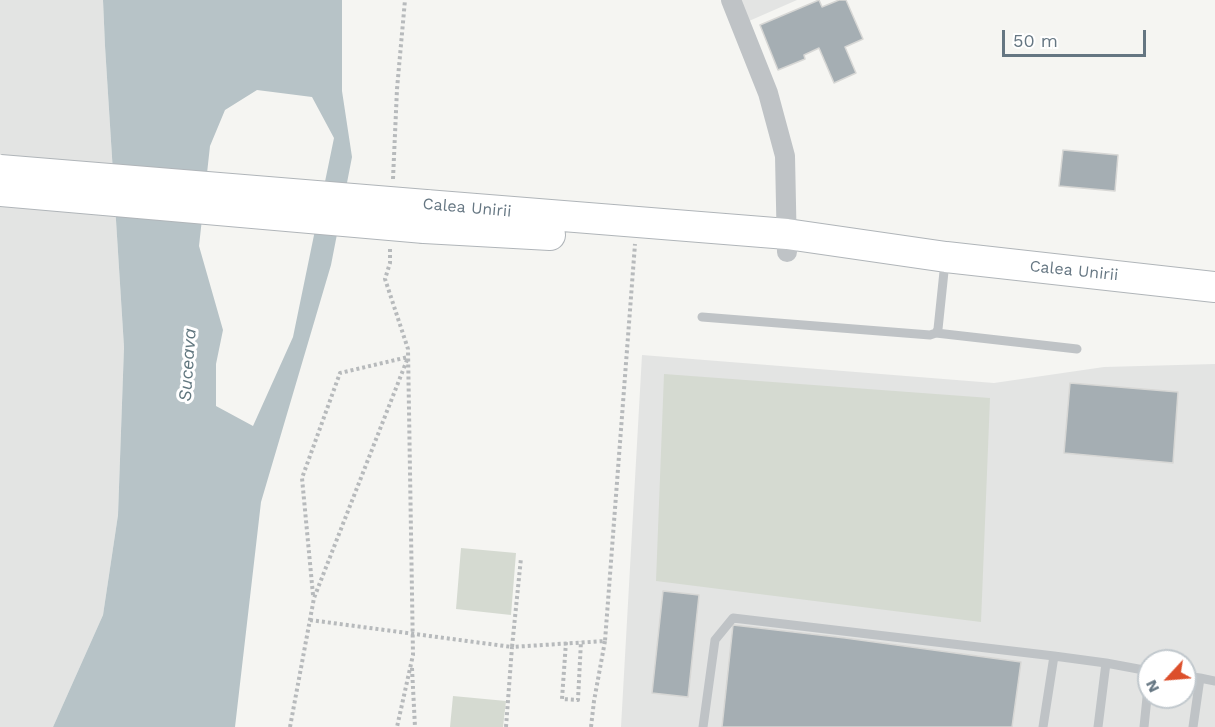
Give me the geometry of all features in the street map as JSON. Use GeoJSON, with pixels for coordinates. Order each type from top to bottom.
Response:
{"type":"FeatureCollection","features":[{"type":"Feature","properties":{"kind":"main road","name":"Calea Unirii"},"geometry":{"type":"LineString","coordinates":[[0,170],[635,241],[787,243]]}},
{"type":"Feature","properties":{"kind":"main road","name":"Calea Unirii"},"geometry":{"type":"LineString","coordinates":[[0,191],[425,217],[787,243],[939,256],[1215,287]]}},
{"type":"Feature","properties":{"kind":"street"},"geometry":{"type":"LineString","coordinates":[[730,0],[768,93],[780,134],[785,156],[787,243]]}},
{"type":"Feature","properties":{"kind":"lane"},"geometry":{"type":"LineString","coordinates":[[936,333],[938,329],[939,256]]}},
{"type":"Feature","properties":{"kind":"lane"},"geometry":{"type":"LineString","coordinates":[[702,316],[930,335],[936,333],[1077,349]]}},
{"type":"Feature","properties":{"kind":"lane"},"geometry":{"type":"LineString","coordinates":[[703,727],[715,640],[733,618],[1054,656],[1137,669]]}},
{"type":"Feature","properties":{"kind":"lane"},"geometry":{"type":"LineString","coordinates":[[1043,727],[1054,656]]}},
{"type":"Feature","properties":{"kind":"lane"},"geometry":{"type":"LineString","coordinates":[[1098,727],[1106,663]]}},
{"type":"Feature","properties":{"kind":"lane"},"geometry":{"type":"LineString","coordinates":[[1197,678],[1215,681]]}},
{"type":"Feature","properties":{"kind":"lane"},"geometry":{"type":"LineString","coordinates":[[1193,727],[1200,678]]}},
{"type":"Feature","properties":{"kind":"lane"},"geometry":{"type":"LineString","coordinates":[[1143,727],[1145,709]]}},
{"type":"Feature","properties":{"kind":"path"},"geometry":{"type":"LineString","coordinates":[[393,182],[397,89],[405,0]]}},
{"type":"Feature","properties":{"kind":"path"},"geometry":{"type":"LineString","coordinates":[[391,240],[390,263],[385,279],[408,348],[415,727]]}},
{"type":"Feature","properties":{"kind":"path"},"geometry":{"type":"LineString","coordinates":[[591,727],[605,640],[635,241]]}},
{"type":"Feature","properties":{"kind":"path"},"geometry":{"type":"LineString","coordinates":[[290,727],[314,598],[408,357]]}},
{"type":"Feature","properties":{"kind":"path"},"geometry":{"type":"LineString","coordinates":[[314,598],[302,478],[340,373],[408,357]]}},
{"type":"Feature","properties":{"kind":"path"},"geometry":{"type":"LineString","coordinates":[[506,727],[521,558]]}},
{"type":"Feature","properties":{"kind":"path"},"geometry":{"type":"LineString","coordinates":[[310,620],[512,646],[605,640]]}},
{"type":"Feature","properties":{"kind":"path"},"geometry":{"type":"LineString","coordinates":[[566,642],[562,699],[578,700],[581,641]]}},
{"type":"Feature","properties":{"kind":"path"},"geometry":{"type":"LineString","coordinates":[[397,727],[412,661]]}},
{"type":"Feature","properties":{"kind":"shaded area"},"geometry":{"type":"Polygon","coordinates":[[[0,0],[103,0],[124,347],[118,515],[103,615],[53,727],[0,727],[0,0]]]}},
{"type":"Feature","properties":{"kind":"shaded area"},"geometry":{"type":"Polygon","coordinates":[[[735,0],[797,0],[749,21],[735,0]]]}},
{"type":"Feature","properties":{"kind":"shaded area"},"geometry":{"type":"Polygon","coordinates":[[[642,355],[994,383],[1104,367],[1215,364],[1215,727],[621,727],[642,355]]]}},
{"type":"Feature","properties":{"kind":"shaded area"},"geometry":{"type":"Polygon","coordinates":[[[664,374],[990,398],[981,622],[656,581],[664,374]]]}},
{"type":"Feature","properties":{"kind":"shaded area"},"geometry":{"type":"Polygon","coordinates":[[[461,548],[516,553],[511,615],[456,609],[461,548]]]}},
{"type":"Feature","properties":{"kind":"shaded area"},"geometry":{"type":"Polygon","coordinates":[[[453,696],[506,701],[503,727],[450,727],[453,696]]]}},
{"type":"Feature","properties":{"kind":"water","name":"Suceava"},"geometry":{"type":"Polygon","coordinates":[[[103,0],[342,0],[342,91],[352,157],[331,265],[261,502],[235,727],[53,727],[103,615],[118,515],[124,347],[103,0]],[[257,90],[225,110],[210,146],[199,246],[223,330],[216,364],[216,406],[253,426],[293,337],[334,138],[312,97],[257,90]]]}},
{"type":"Feature","properties":{"kind":"building"},"geometry":{"type":"Polygon","coordinates":[[[819,0],[822,7],[839,0],[846,0],[863,39],[845,47],[856,73],[834,83],[819,48],[804,55],[805,59],[778,70],[760,25],[819,0]]]}},
{"type":"Feature","properties":{"kind":"building"},"geometry":{"type":"Polygon","coordinates":[[[1063,150],[1118,155],[1115,191],[1059,186],[1063,150]]]}},
{"type":"Feature","properties":{"kind":"building"},"geometry":{"type":"Polygon","coordinates":[[[1070,383],[1178,392],[1173,463],[1064,453],[1070,383]]]}},
{"type":"Feature","properties":{"kind":"building"},"geometry":{"type":"Polygon","coordinates":[[[663,591],[699,595],[688,697],[652,693],[663,591]]]}},
{"type":"Feature","properties":{"kind":"building"},"geometry":{"type":"Polygon","coordinates":[[[733,625],[1021,662],[1012,727],[722,727],[733,625]]]}}]}
